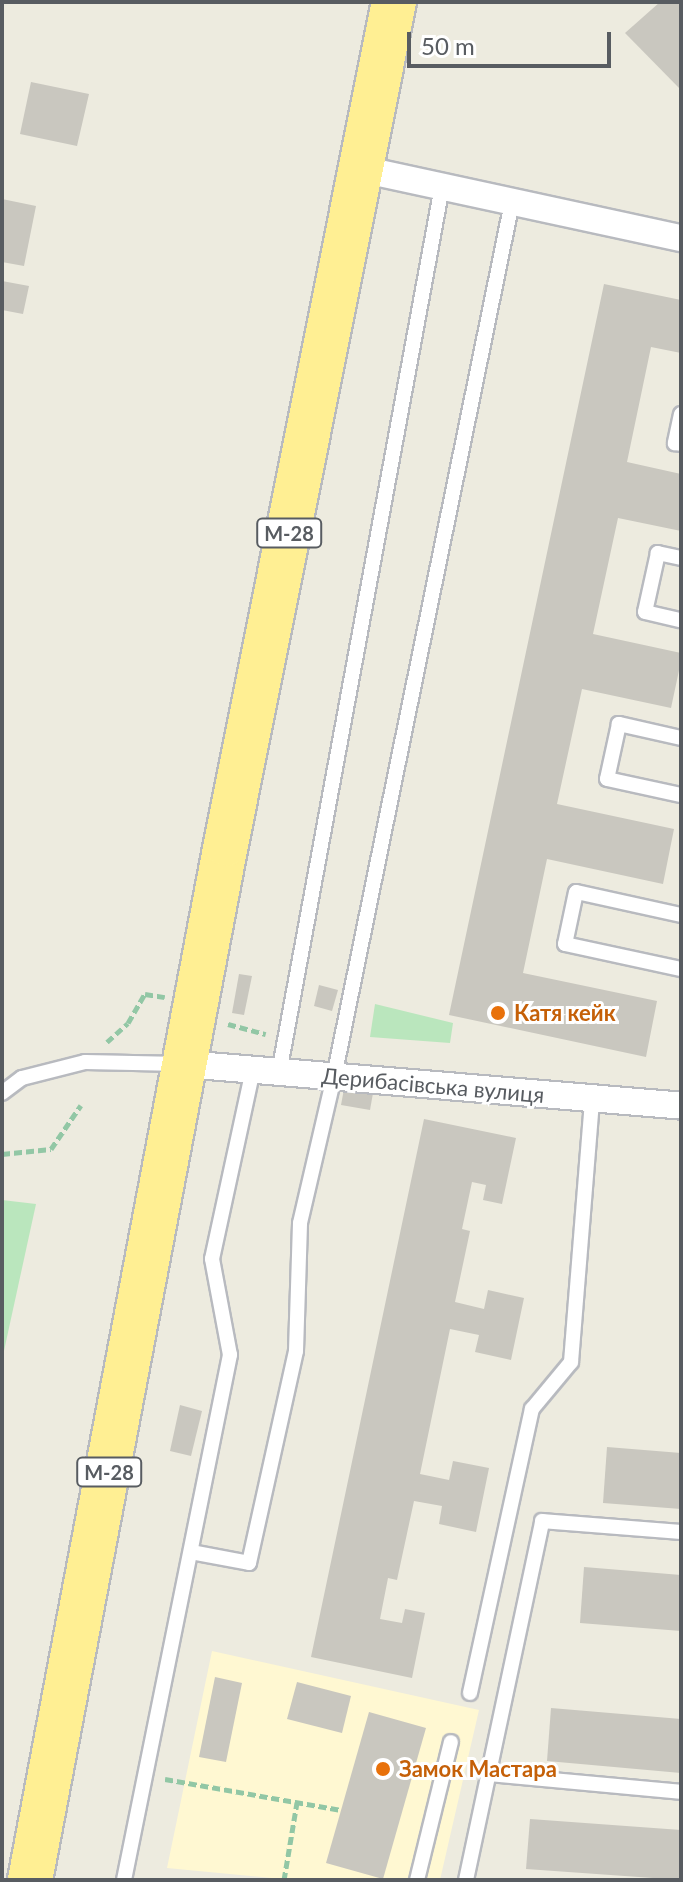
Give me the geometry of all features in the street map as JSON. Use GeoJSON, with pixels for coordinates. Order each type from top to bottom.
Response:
{"type":"FeatureCollection","features":[{"type":"Feature","properties":{"kind":"highway","name":"М-28"},"geometry":{"type":"LineString","coordinates":[[30,1880],[185,1064],[394,2]]}},
{"type":"Feature","properties":{"kind":"street"},"geometry":{"type":"LineString","coordinates":[[361,169],[681,238]]}},
{"type":"Feature","properties":{"kind":"street","name":"Дерибасівська вулиця"},"geometry":{"type":"LineString","coordinates":[[185,1064],[681,1106]]}},
{"type":"Feature","properties":{"kind":"lane"},"geometry":{"type":"LineString","coordinates":[[124,1880],[230,1355],[212,1259],[266,1072],[442,187]]}},
{"type":"Feature","properties":{"kind":"lane"},"geometry":{"type":"LineString","coordinates":[[191,1552],[249,1563],[296,1351],[300,1223],[334,1077],[512,202]]}},
{"type":"Feature","properties":{"kind":"lane"},"geometry":{"type":"LineString","coordinates":[[681,414],[675,443],[681,444]]}},
{"type":"Feature","properties":{"kind":"lane"},"geometry":{"type":"LineString","coordinates":[[681,558],[658,553],[645,612],[681,620]]}},
{"type":"Feature","properties":{"kind":"lane"},"geometry":{"type":"LineString","coordinates":[[681,738],[619,724],[607,779],[681,795]]}},
{"type":"Feature","properties":{"kind":"lane"},"geometry":{"type":"LineString","coordinates":[[681,915],[576,892],[565,944],[681,969]]}},
{"type":"Feature","properties":{"kind":"lane"},"geometry":{"type":"LineString","coordinates":[[2,1093],[22,1078],[85,1062],[185,1064]]}},
{"type":"Feature","properties":{"kind":"lane"},"geometry":{"type":"LineString","coordinates":[[2,1074],[22,1078]]}},
{"type":"Feature","properties":{"kind":"lane"},"geometry":{"type":"LineString","coordinates":[[470,1693],[532,1409],[571,1362],[592,1099]]}},
{"type":"Feature","properties":{"kind":"lane"},"geometry":{"type":"LineString","coordinates":[[466,1880],[542,1521],[681,1532]]}},
{"type":"Feature","properties":{"kind":"lane"},"geometry":{"type":"LineString","coordinates":[[417,1880],[451,1742]]}},
{"type":"Feature","properties":{"kind":"lane"},"geometry":{"type":"LineString","coordinates":[[488,1774],[681,1792]]}},
{"type":"Feature","properties":{"kind":"path"},"geometry":{"type":"LineString","coordinates":[[98,1046],[128,1023],[145,994]]}},
{"type":"Feature","properties":{"kind":"path"},"geometry":{"type":"LineString","coordinates":[[2,1154],[51,1149],[81,1105]]}},
{"type":"Feature","properties":{"kind":"path"},"geometry":{"type":"LineString","coordinates":[[145,1775],[341,1810]]}},
{"type":"Feature","properties":{"kind":"path"},"geometry":{"type":"LineString","coordinates":[[284,1880],[297,1802]]}},
{"type":"Feature","properties":{"kind":"shaded area"},"geometry":{"type":"Polygon","coordinates":[[[212,1651],[479,1710],[440,1880],[292,1880],[167,1868],[212,1651]]]}},
{"type":"Feature","properties":{"kind":"green space"},"geometry":{"type":"Polygon","coordinates":[[[375,1004],[453,1023],[450,1043],[370,1037],[375,1004]]]}},
{"type":"Feature","properties":{"kind":"green space"},"geometry":{"type":"Polygon","coordinates":[[[2,1200],[36,1204],[2,1360],[2,1200]]]}},
{"type":"Feature","properties":{"kind":"building"},"geometry":{"type":"Polygon","coordinates":[[[660,2],[681,2],[681,90],[625,33],[660,2]]]}},
{"type":"Feature","properties":{"kind":"building"},"geometry":{"type":"Polygon","coordinates":[[[31,82],[89,94],[77,146],[20,134],[31,82]]]}},
{"type":"Feature","properties":{"kind":"building"},"geometry":{"type":"Polygon","coordinates":[[[2,199],[36,206],[24,266],[2,262],[2,199]]]}},
{"type":"Feature","properties":{"kind":"building"},"geometry":{"type":"Polygon","coordinates":[[[2,281],[29,286],[23,314],[2,310],[2,281]]]}},
{"type":"Feature","properties":{"kind":"building"},"geometry":{"type":"Polygon","coordinates":[[[604,284],[681,300],[681,353],[651,347],[627,462],[681,474],[681,531],[618,518],[593,634],[681,653],[681,661],[671,708],[582,689],[557,804],[674,829],[663,884],[547,859],[523,973],[657,1001],[646,1057],[449,1015],[604,284]]]}},
{"type":"Feature","properties":{"kind":"building"},"geometry":{"type":"Polygon","coordinates":[[[239,974],[252,976],[244,1015],[232,1013],[239,974]]]}},
{"type":"Feature","properties":{"kind":"building"},"geometry":{"type":"Polygon","coordinates":[[[319,985],[338,990],[332,1011],[314,1006],[319,985]]]}},
{"type":"Feature","properties":{"kind":"building"},"geometry":{"type":"Polygon","coordinates":[[[344,1089],[373,1093],[370,1110],[341,1105],[344,1089]]]}},
{"type":"Feature","properties":{"kind":"building"},"geometry":{"type":"Polygon","coordinates":[[[424,1119],[516,1138],[502,1204],[483,1200],[486,1185],[472,1182],[462,1229],[470,1231],[455,1302],[484,1309],[488,1290],[524,1298],[511,1360],[475,1352],[479,1335],[450,1329],[420,1474],[449,1480],[453,1461],[489,1468],[476,1532],[439,1524],[442,1506],[414,1501],[397,1580],[388,1578],[380,1619],[402,1623],[405,1609],[425,1613],[412,1678],[311,1657],[424,1119]]]}},
{"type":"Feature","properties":{"kind":"building"},"geometry":{"type":"Polygon","coordinates":[[[180,1405],[202,1411],[191,1456],[170,1451],[180,1405]]]}},
{"type":"Feature","properties":{"kind":"building"},"geometry":{"type":"Polygon","coordinates":[[[607,1447],[681,1453],[681,1509],[603,1503],[607,1447]]]}},
{"type":"Feature","properties":{"kind":"building"},"geometry":{"type":"Polygon","coordinates":[[[584,1567],[681,1575],[681,1631],[580,1623],[584,1567]]]}},
{"type":"Feature","properties":{"kind":"building"},"geometry":{"type":"Polygon","coordinates":[[[215,1677],[242,1683],[226,1762],[199,1757],[215,1677]]]}},
{"type":"Feature","properties":{"kind":"building"},"geometry":{"type":"Polygon","coordinates":[[[297,1682],[351,1696],[342,1733],[287,1719],[297,1682]]]}},
{"type":"Feature","properties":{"kind":"building"},"geometry":{"type":"Polygon","coordinates":[[[551,1708],[681,1719],[681,1773],[547,1761],[551,1708]]]}},
{"type":"Feature","properties":{"kind":"building","name":"Замок Мастара"},"geometry":{"type":"Polygon","coordinates":[[[369,1712],[426,1728],[383,1879],[326,1863],[369,1712]]]}},
{"type":"Feature","properties":{"kind":"building"},"geometry":{"type":"Polygon","coordinates":[[[530,1819],[681,1830],[681,1880],[526,1869],[530,1819]]]}},
{"type":"Feature","properties":{"kind":"place","name":"Катя кейк"},"geometry":{"type":"Point","coordinates":[498,1013]}},
{"type":"Feature","properties":{"kind":"place","name":"Замок Мастара"},"geometry":{"type":"Point","coordinates":[383,1769]}}]}
